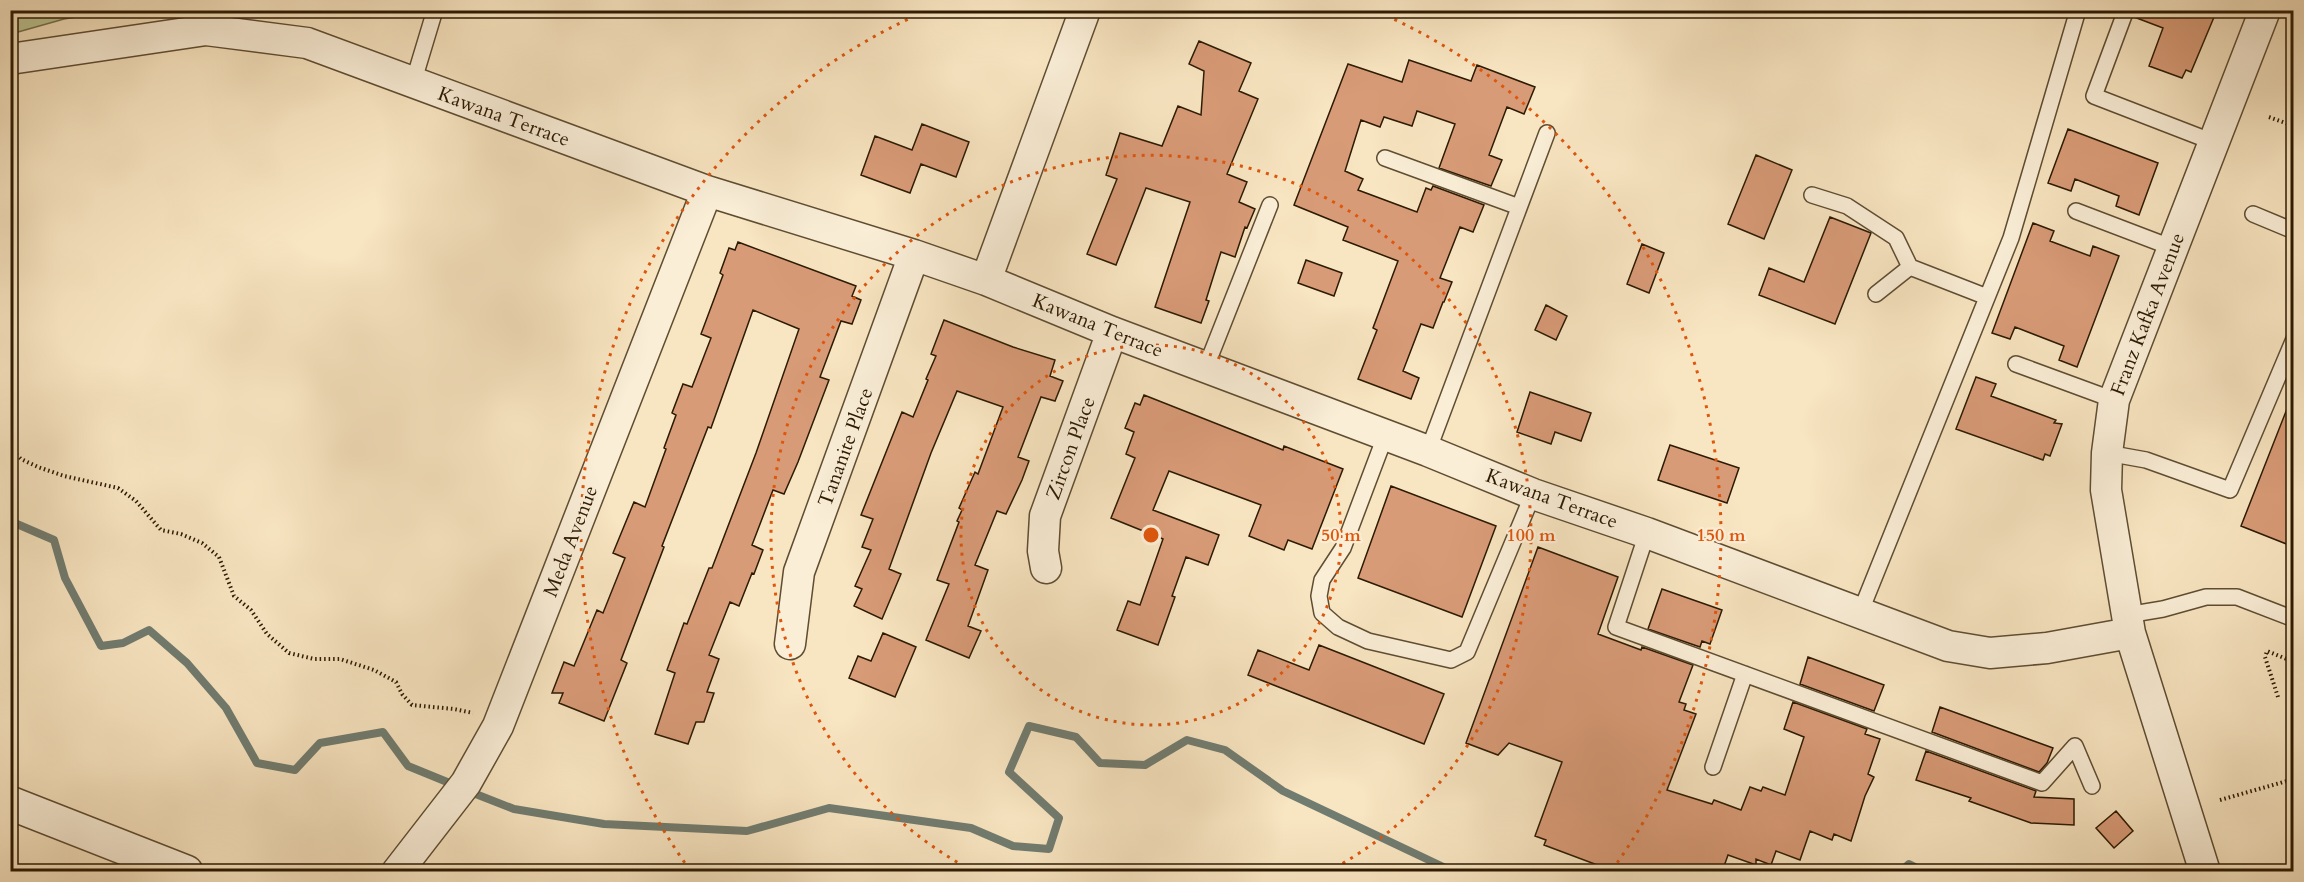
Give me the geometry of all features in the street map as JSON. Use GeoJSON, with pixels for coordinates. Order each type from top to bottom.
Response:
{"type":"FeatureCollection","features":[{"type":"Feature","properties":{"kind":"street"},"geometry":{"type":"LineString","coordinates":[[986,280],[1085,10]]}},
{"type":"Feature","properties":{"kind":"street","name":"Franz Kafka Avenue"},"geometry":{"type":"LineString","coordinates":[[2205,872],[2129,624],[2106,490],[2107,453],[2114,400],[2265,10]]}},
{"type":"Feature","properties":{"kind":"street","name":"Kawana Terrace"},"geometry":{"type":"LineString","coordinates":[[10,59],[206,30],[307,43],[708,191],[914,255],[986,280],[1112,332],[1386,434],[1533,494],[1647,533],[1948,646],[1990,653],[2047,648],[2129,624]]}},
{"type":"Feature","properties":{"kind":"street","name":"Meda Avenue"},"geometry":{"type":"LineString","coordinates":[[397,872],[466,783],[492,739],[708,191]]}},
{"type":"Feature","properties":{"kind":"street","name":"Tananite Place"},"geometry":{"type":"LineString","coordinates":[[790,644],[800,572],[914,255]]}},
{"type":"Feature","properties":{"kind":"street","name":"Zircon Place"},"geometry":{"type":"LineString","coordinates":[[1046,568],[1043,551],[1045,516],[1112,332]]}},
{"type":"Feature","properties":{"kind":"street"},"geometry":{"type":"LineString","coordinates":[[10,803],[186,872]]}},
{"type":"Feature","properties":{"kind":"lane"},"geometry":{"type":"LineString","coordinates":[[413,83],[435,10]]}},
{"type":"Feature","properties":{"kind":"lane"},"geometry":{"type":"LineString","coordinates":[[1860,613],[2011,238],[2078,10]]}},
{"type":"Feature","properties":{"kind":"lane"},"geometry":{"type":"LineString","coordinates":[[2126,10],[2094,96],[2213,142]]}},
{"type":"Feature","properties":{"kind":"lane"},"geometry":{"type":"LineString","coordinates":[[1428,451],[1547,133]]}},
{"type":"Feature","properties":{"kind":"lane"},"geometry":{"type":"LineString","coordinates":[[1385,158],[1519,207]]}},
{"type":"Feature","properties":{"kind":"lane"},"geometry":{"type":"LineString","coordinates":[[1812,195],[1847,206],[1896,238],[1910,267],[1987,297]]}},
{"type":"Feature","properties":{"kind":"lane"},"geometry":{"type":"LineString","coordinates":[[1206,367],[1270,205]]}},
{"type":"Feature","properties":{"kind":"lane"},"geometry":{"type":"LineString","coordinates":[[2076,211],[2173,248]]}},
{"type":"Feature","properties":{"kind":"lane"},"geometry":{"type":"LineString","coordinates":[[2253,214],[2294,231]]}},
{"type":"Feature","properties":{"kind":"lane"},"geometry":{"type":"LineString","coordinates":[[1876,294],[1910,267]]}},
{"type":"Feature","properties":{"kind":"lane"},"geometry":{"type":"LineString","coordinates":[[2107,453],[2146,460],[2230,490],[2294,339]]}},
{"type":"Feature","properties":{"kind":"lane"},"geometry":{"type":"LineString","coordinates":[[2016,364],[2114,400]]}},
{"type":"Feature","properties":{"kind":"lane"},"geometry":{"type":"LineString","coordinates":[[1386,434],[1343,548],[1322,580],[1319,596],[1322,613],[1338,627],[1368,641],[1451,660],[1467,652],[1533,494]]}},
{"type":"Feature","properties":{"kind":"lane"},"geometry":{"type":"LineString","coordinates":[[1647,533],[1616,627],[2042,783],[2075,746],[2092,786]]}},
{"type":"Feature","properties":{"kind":"lane"},"geometry":{"type":"LineString","coordinates":[[2129,624],[2163,609],[2206,597],[2236,597],[2294,619]]}},
{"type":"Feature","properties":{"kind":"lane"},"geometry":{"type":"LineString","coordinates":[[1713,767],[1745,674]]}},
{"type":"Feature","properties":{"kind":"path"},"geometry":{"type":"LineString","coordinates":[[2270,117],[2294,126]]}},
{"type":"Feature","properties":{"kind":"path"},"geometry":{"type":"LineString","coordinates":[[10,448],[21,459],[38,467],[64,476],[118,488],[136,501],[161,530],[181,534],[202,543],[219,558],[234,596],[251,610],[267,634],[289,653],[314,659],[340,659],[374,670],[396,682],[411,705],[454,709],[477,714],[492,739]]}},
{"type":"Feature","properties":{"kind":"path"},"geometry":{"type":"LineString","coordinates":[[2278,697],[2265,657],[2267,651],[2294,662]]}},
{"type":"Feature","properties":{"kind":"path"},"geometry":{"type":"LineString","coordinates":[[2220,800],[2294,779]]}},
{"type":"Feature","properties":{"kind":"green space"},"geometry":{"type":"Polygon","coordinates":[[[11,10],[113,11],[64,19],[11,34],[11,10]]]}},
{"type":"Feature","properties":{"kind":"building"},"geometry":{"type":"Polygon","coordinates":[[[2135,10],[2217,10],[2191,72],[2186,70],[2182,78],[2149,66],[2163,28],[2134,17],[2135,10]]]}},
{"type":"Feature","properties":{"kind":"building"},"geometry":{"type":"Polygon","coordinates":[[[1199,41],[1251,63],[1239,91],[1258,99],[1227,174],[1247,182],[1239,202],[1255,209],[1247,228],[1245,227],[1235,257],[1221,252],[1201,323],[1155,307],[1190,202],[1146,188],[1116,265],[1087,254],[1117,179],[1106,175],[1120,133],[1162,146],[1178,106],[1201,115],[1204,71],[1189,64],[1199,41]]]}},
{"type":"Feature","properties":{"kind":"building"},"geometry":{"type":"Polygon","coordinates":[[[1409,60],[1471,81],[1477,65],[1535,87],[1524,114],[1507,107],[1489,155],[1502,160],[1491,186],[1439,168],[1455,124],[1417,111],[1412,126],[1384,117],[1380,127],[1361,120],[1345,171],[1363,179],[1358,190],[1417,212],[1426,188],[1431,190],[1433,186],[1484,205],[1473,232],[1460,227],[1440,278],[1452,282],[1433,328],[1421,324],[1403,371],[1419,378],[1411,399],[1358,379],[1377,330],[1373,328],[1398,261],[1343,240],[1348,227],[1294,205],[1348,64],[1402,82],[1409,60]]]}},
{"type":"Feature","properties":{"kind":"building"},"geometry":{"type":"Polygon","coordinates":[[[922,124],[969,142],[956,177],[921,164],[910,193],[861,175],[875,136],[912,150],[922,124]]]}},
{"type":"Feature","properties":{"kind":"building"},"geometry":{"type":"Polygon","coordinates":[[[2068,129],[2158,163],[2139,215],[2116,206],[2119,196],[2075,179],[2071,191],[2048,183],[2068,129]]]}},
{"type":"Feature","properties":{"kind":"building"},"geometry":{"type":"Polygon","coordinates":[[[1756,155],[1792,170],[1764,239],[1728,224],[1756,155]]]}},
{"type":"Feature","properties":{"kind":"building"},"geometry":{"type":"Polygon","coordinates":[[[1830,217],[1871,233],[1835,324],[1759,295],[1769,268],[1804,282],[1830,217]]]}},
{"type":"Feature","properties":{"kind":"building"},"geometry":{"type":"Polygon","coordinates":[[[2033,223],[2054,231],[2050,241],[2090,256],[2093,246],[2119,256],[2077,367],[2059,360],[2064,346],[2015,327],[2010,339],[1992,333],[2033,223]]]}},
{"type":"Feature","properties":{"kind":"building"},"geometry":{"type":"Polygon","coordinates":[[[738,242],[856,286],[852,296],[861,300],[852,324],[841,321],[820,377],[829,380],[784,494],[773,490],[752,545],[763,550],[739,606],[730,602],[709,655],[719,659],[707,692],[714,693],[704,722],[696,722],[688,744],[655,734],[675,673],[667,670],[684,623],[687,624],[709,568],[712,568],[756,453],[799,329],[753,310],[711,428],[708,427],[662,546],[664,547],[621,660],[627,663],[604,721],[559,703],[563,693],[552,693],[564,662],[574,666],[597,610],[603,613],[625,558],[613,553],[634,502],[645,507],[666,449],[664,448],[676,415],[672,413],[683,384],[692,387],[711,338],[701,334],[723,275],[720,273],[729,248],[735,250],[738,242]]]}},
{"type":"Feature","properties":{"kind":"building"},"geometry":{"type":"Polygon","coordinates":[[[1642,244],[1664,253],[1649,293],[1627,284],[1642,244]]]}},
{"type":"Feature","properties":{"kind":"building"},"geometry":{"type":"Polygon","coordinates":[[[1306,260],[1342,273],[1334,296],[1298,283],[1306,260]]]}},
{"type":"Feature","properties":{"kind":"building"},"geometry":{"type":"Polygon","coordinates":[[[1546,305],[1567,316],[1556,340],[1535,330],[1546,305]]]}},
{"type":"Feature","properties":{"kind":"building"},"geometry":{"type":"Polygon","coordinates":[[[944,320],[1013,347],[1055,360],[1050,376],[1063,381],[1055,401],[1041,397],[1018,457],[1029,461],[1022,480],[1006,514],[997,511],[975,565],[988,570],[968,626],[981,631],[969,658],[926,640],[949,584],[937,580],[959,522],[957,521],[962,510],[959,508],[975,472],[978,474],[1003,407],[957,391],[931,453],[889,569],[901,574],[882,619],[854,606],[862,589],[855,586],[871,550],[862,547],[873,519],[861,515],[902,412],[913,417],[936,356],[931,354],[944,320]]]}},
{"type":"Feature","properties":{"kind":"building"},"geometry":{"type":"Polygon","coordinates":[[[1976,377],[1996,384],[1991,396],[2056,420],[2054,423],[2062,424],[2050,456],[2045,454],[2043,460],[1956,429],[1976,377]]]}},
{"type":"Feature","properties":{"kind":"building"},"geometry":{"type":"Polygon","coordinates":[[[1530,392],[1591,413],[1581,441],[1555,432],[1551,444],[1517,432],[1530,392]]]}},
{"type":"Feature","properties":{"kind":"building"},"geometry":{"type":"Polygon","coordinates":[[[1144,395],[1283,450],[1284,446],[1343,469],[1312,549],[1288,540],[1284,550],[1249,536],[1261,505],[1169,471],[1153,510],[1219,535],[1208,565],[1186,557],[1158,645],[1117,630],[1128,601],[1140,605],[1163,539],[1111,518],[1135,458],[1126,454],[1134,432],[1125,428],[1135,403],[1140,405],[1144,395]]]}},
{"type":"Feature","properties":{"kind":"building"},"geometry":{"type":"Polygon","coordinates":[[[2292,396],[2294,396],[2294,547],[2241,526],[2292,396]]]}},
{"type":"Feature","properties":{"kind":"building"},"geometry":{"type":"Polygon","coordinates":[[[1670,445],[1739,468],[1727,503],[1658,480],[1670,445]]]}},
{"type":"Feature","properties":{"kind":"building"},"geometry":{"type":"Polygon","coordinates":[[[1391,486],[1496,526],[1462,617],[1358,578],[1391,486]]]}},
{"type":"Feature","properties":{"kind":"building"},"geometry":{"type":"Polygon","coordinates":[[[1538,547],[1618,577],[1598,634],[1641,650],[1642,647],[1693,665],[1679,702],[1686,704],[1684,710],[1696,714],[1667,790],[1712,804],[1714,800],[1741,810],[1750,787],[1761,791],[1763,787],[1785,795],[1804,737],[1784,729],[1793,702],[1867,729],[1865,734],[1880,739],[1868,774],[1874,777],[1865,796],[1851,841],[1834,834],[1832,840],[1810,831],[1800,860],[1776,851],[1771,865],[1756,859],[1756,865],[1728,855],[1722,872],[1616,872],[1544,845],[1546,840],[1535,836],[1562,762],[1509,743],[1498,755],[1466,743],[1538,547]]]}},
{"type":"Feature","properties":{"kind":"building"},"geometry":{"type":"Polygon","coordinates":[[[1662,589],[1722,610],[1710,644],[1702,641],[1700,647],[1648,629],[1662,589]]]}},
{"type":"Feature","properties":{"kind":"building"},"geometry":{"type":"Polygon","coordinates":[[[883,633],[916,647],[895,697],[849,678],[858,656],[871,661],[883,633]]]}},
{"type":"Feature","properties":{"kind":"building"},"geometry":{"type":"Polygon","coordinates":[[[1319,645],[1444,694],[1424,744],[1248,675],[1258,650],[1309,670],[1319,645]]]}},
{"type":"Feature","properties":{"kind":"building"},"geometry":{"type":"Polygon","coordinates":[[[1808,657],[1884,685],[1874,711],[1800,684],[1808,657]]]}},
{"type":"Feature","properties":{"kind":"building"},"geometry":{"type":"Polygon","coordinates":[[[1940,707],[2053,748],[2047,763],[2039,772],[1932,732],[1940,707]]]}},
{"type":"Feature","properties":{"kind":"building"},"geometry":{"type":"Polygon","coordinates":[[[1926,751],[2036,791],[2034,797],[2074,799],[2074,825],[2031,823],[1969,801],[1971,798],[1916,780],[1926,751]]]}},
{"type":"Feature","properties":{"kind":"building"},"geometry":{"type":"Polygon","coordinates":[[[2116,811],[2133,831],[2114,848],[2096,828],[2116,811]]]}},
{"type":"Feature","properties":{"kind":"waterway"},"geometry":{"type":"LineString","coordinates":[[10,521],[54,540],[65,578],[101,646],[123,643],[149,630],[187,663],[226,708],[257,763],[295,770],[320,743],[383,732],[408,766],[457,786]]}},
{"type":"Feature","properties":{"kind":"waterway"},"geometry":{"type":"LineString","coordinates":[[468,791],[514,809],[604,824],[747,831],[829,808],[971,828],[1013,846],[1049,849],[1059,818],[1009,772],[1029,726],[1076,737],[1100,763],[1145,765],[1187,740],[1225,750],[1283,791],[1454,872]]}},
{"type":"Feature","properties":{"kind":"waterway"},"geometry":{"type":"LineString","coordinates":[[1900,872],[1909,864],[1925,872]]}}]}
